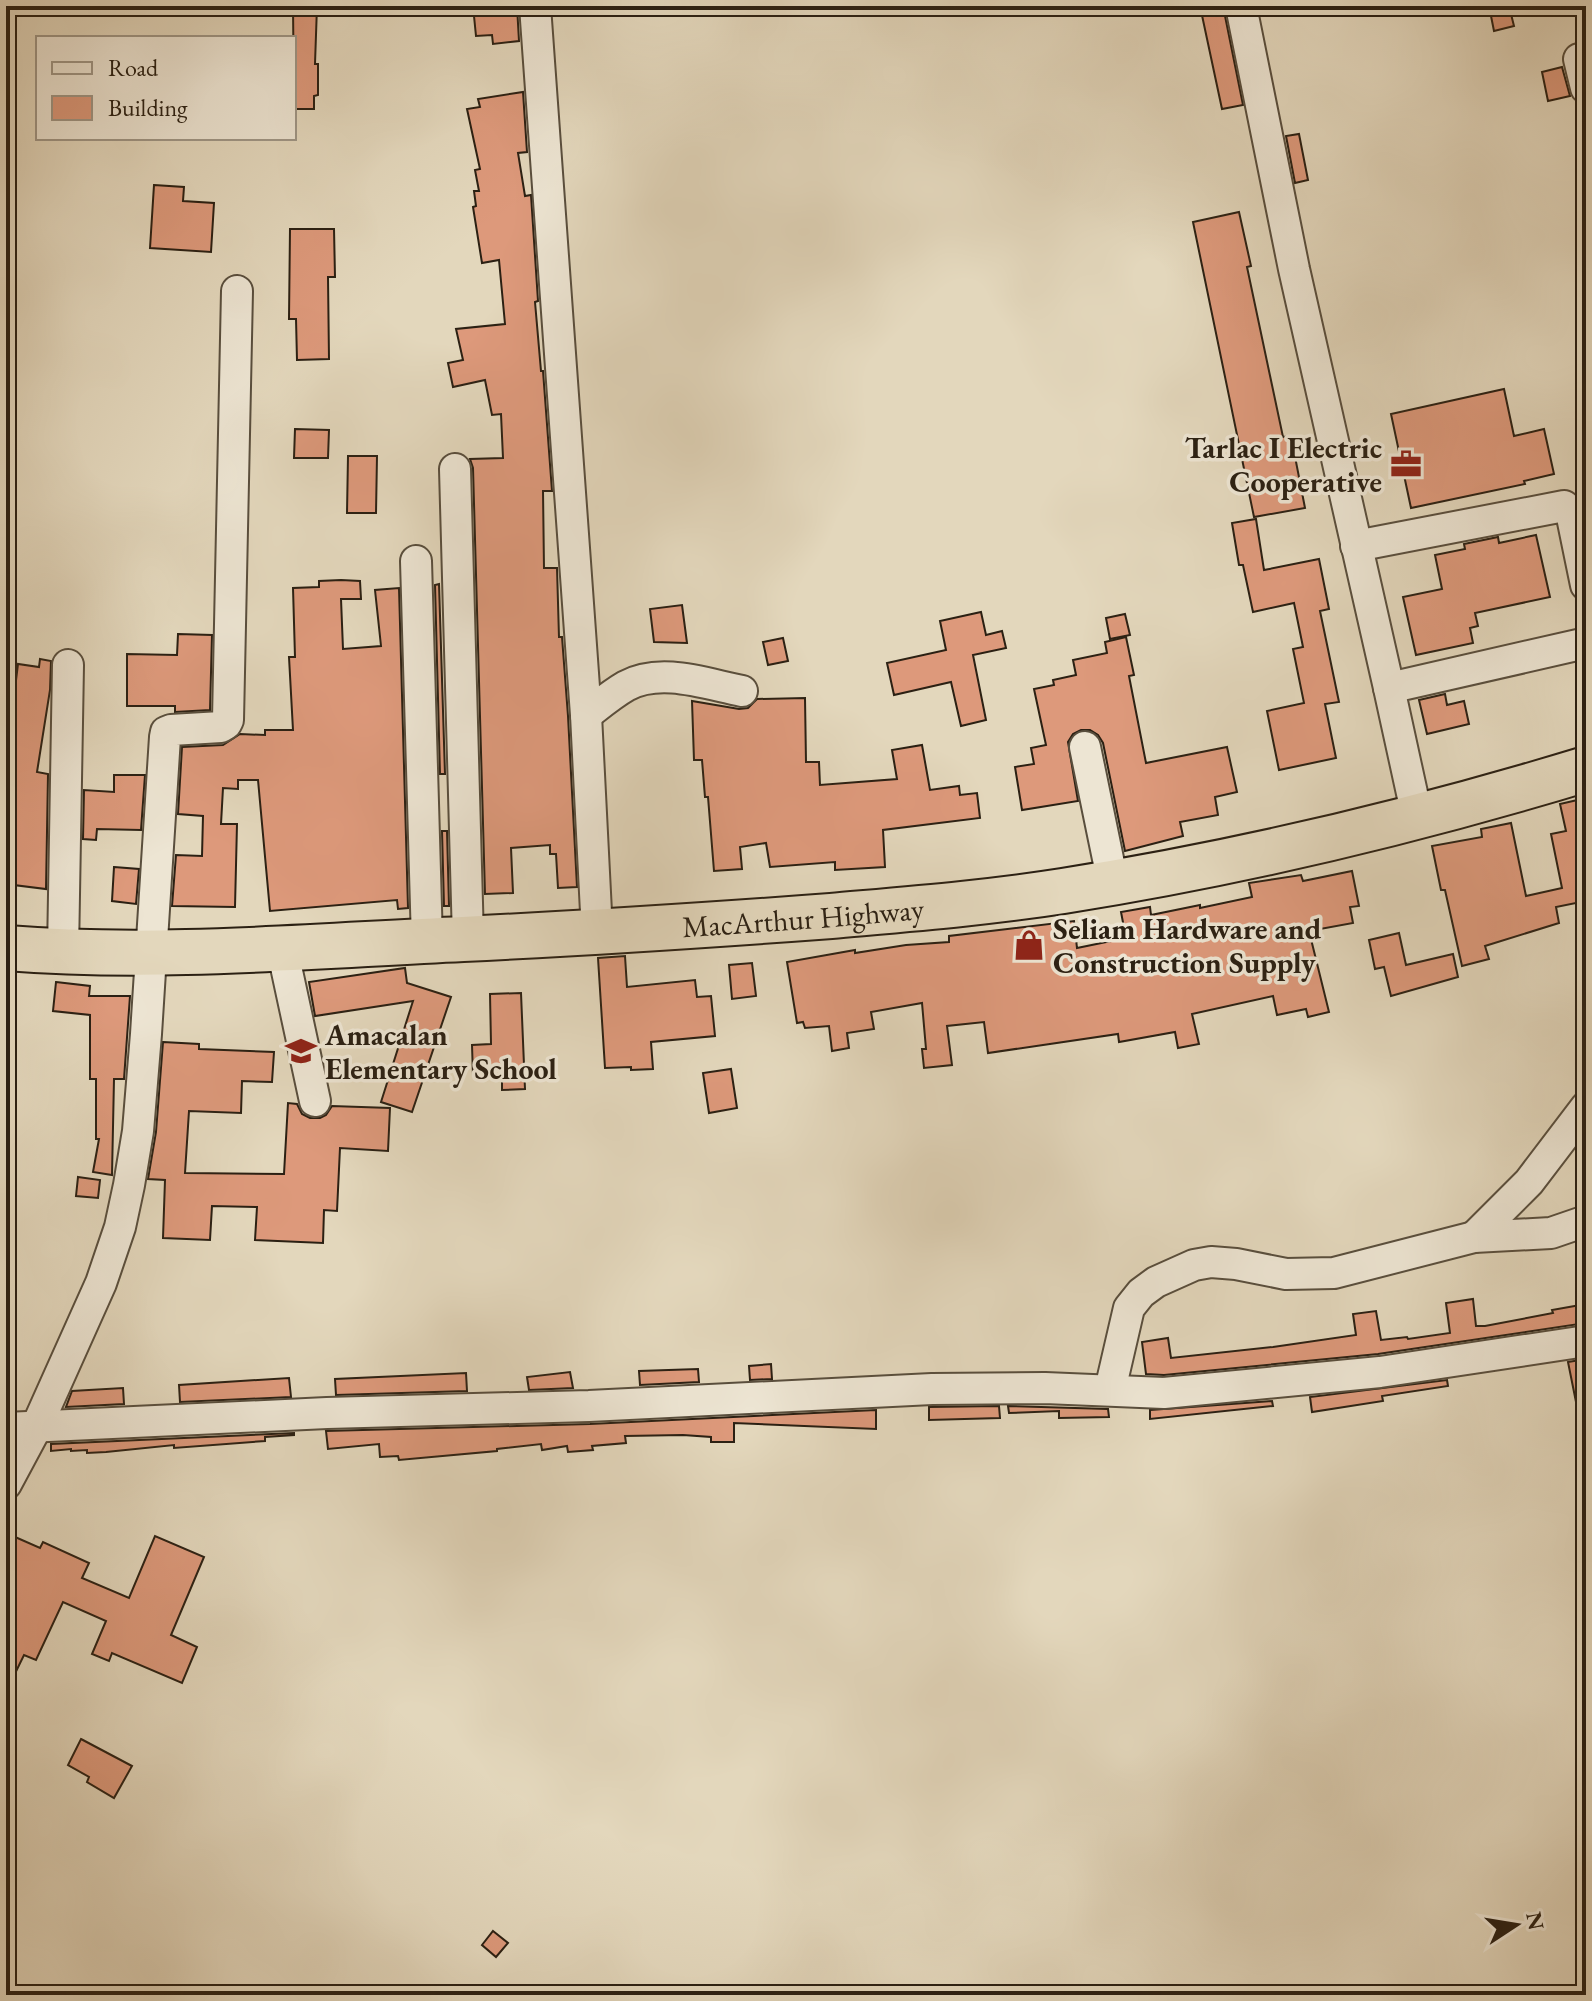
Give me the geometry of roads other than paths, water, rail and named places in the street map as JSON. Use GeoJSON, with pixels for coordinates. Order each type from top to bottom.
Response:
{"type":"FeatureCollection","features":[{"type":"Feature","properties":{"kind":"highway","name":"MacArthur Highway"},"geometry":{"type":"LineString","coordinates":[[6,948],[150,954],[448,940],[927,907],[1060,892],[1287,849],[1586,769]]}},
{"type":"Feature","properties":{"kind":"street"},"geometry":{"type":"LineString","coordinates":[[535,6],[586,715],[597,932]]}},
{"type":"Feature","properties":{"kind":"street"},"geometry":{"type":"LineString","coordinates":[[1241,6],[1294,269],[1417,816]]}},
{"type":"Feature","properties":{"kind":"street"},"geometry":{"type":"LineString","coordinates":[[6,1484],[21,1428],[101,1283],[120,1227],[138,1131],[166,732],[221,727],[228,720],[237,291]]}},
{"type":"Feature","properties":{"kind":"street"},"geometry":{"type":"LineString","coordinates":[[448,940],[455,469]]}},
{"type":"Feature","properties":{"kind":"street"},"geometry":{"type":"LineString","coordinates":[[1356,546],[1564,506],[1571,512],[1586,585]]}},
{"type":"Feature","properties":{"kind":"street"},"geometry":{"type":"LineString","coordinates":[[416,561],[448,940]]}},
{"type":"Feature","properties":{"kind":"street"},"geometry":{"type":"LineString","coordinates":[[1389,688],[1586,643]]}},
{"type":"Feature","properties":{"kind":"street"},"geometry":{"type":"LineString","coordinates":[[63,952],[68,665]]}},
{"type":"Feature","properties":{"kind":"street"},"geometry":{"type":"LineString","coordinates":[[586,715],[642,679],[687,680],[742,691]]}},
{"type":"Feature","properties":{"kind":"street"},"geometry":{"type":"LineString","coordinates":[[1085,747],[1113,883]]}},
{"type":"Feature","properties":{"kind":"street"},"geometry":{"type":"LineString","coordinates":[[282,948],[315,1101]]}},
{"type":"Feature","properties":{"kind":"street"},"geometry":{"type":"LineString","coordinates":[[1474,1237],[1529,1182],[1586,1107]]}},
{"type":"Feature","properties":{"kind":"street"},"geometry":{"type":"LineString","coordinates":[[1110,1390],[1129,1308],[1141,1293],[1173,1273],[1211,1262],[1286,1274],[1334,1273],[1474,1237],[1551,1233],[1586,1221]]}},
{"type":"Feature","properties":{"kind":"street"},"geometry":{"type":"LineString","coordinates":[[21,1428],[932,1389],[1164,1393],[1380,1372],[1586,1341]]}},
{"type":"Feature","properties":{"kind":"place","name":"Tarlac I Electric Cooperative"},"geometry":{"type":"Point","coordinates":[1406,464]}},
{"type":"Feature","properties":{"kind":"place","name":"Seliam Hardware and Construction Supply"},"geometry":{"type":"Point","coordinates":[1029,945]}},
{"type":"Feature","properties":{"kind":"place","name":"Amacalan Elementary School"},"geometry":{"type":"Point","coordinates":[301,1051]}}]}
